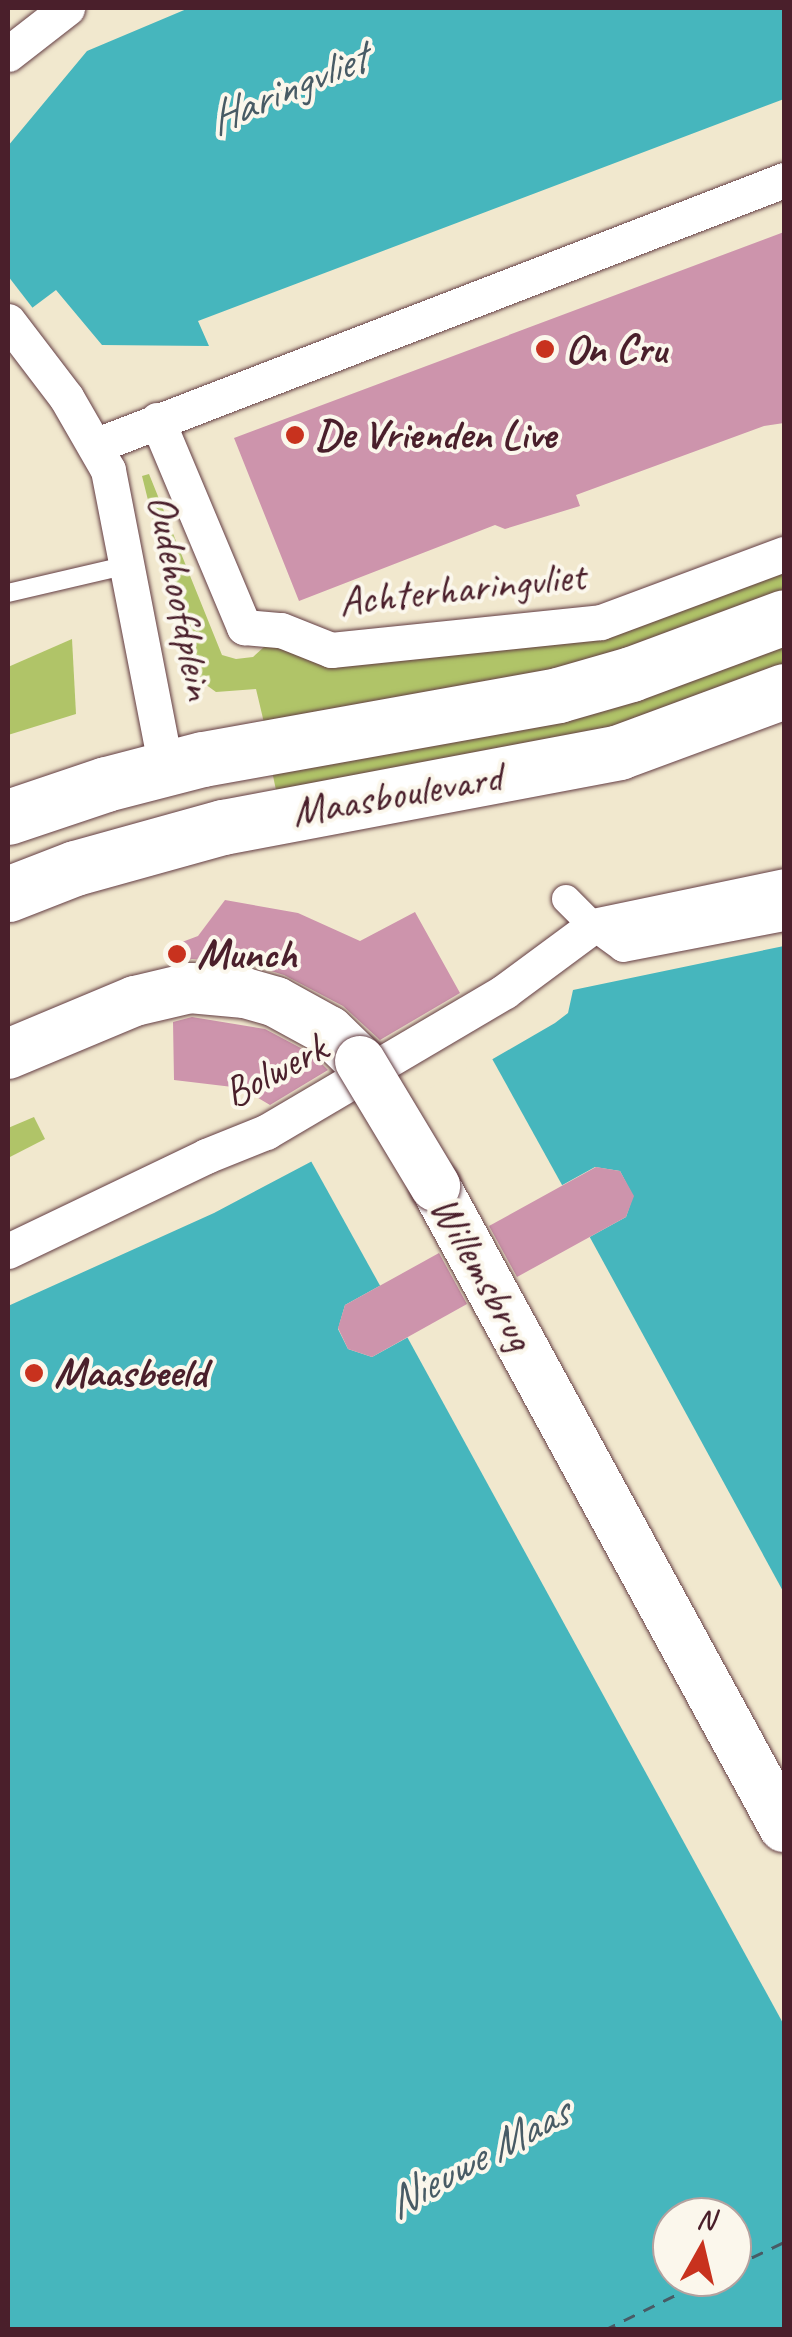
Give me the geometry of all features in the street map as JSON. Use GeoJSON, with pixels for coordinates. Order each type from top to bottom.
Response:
{"type":"FeatureCollection","features":[{"type":"Feature","properties":{"kind":"main road","name":"Maasboulevard"},"geometry":{"type":"LineString","coordinates":[[8,817],[166,768],[558,695],[631,674],[784,617]]}},
{"type":"Feature","properties":{"kind":"main road","name":"Maasboulevard"},"geometry":{"type":"LineString","coordinates":[[8,894],[74,868],[223,827],[620,752],[784,691]]}},
{"type":"Feature","properties":{"kind":"main road"},"geometry":{"type":"LineString","coordinates":[[166,768],[194,782],[202,812],[223,827]]}},
{"type":"Feature","properties":{"kind":"main road","name":"Willemsbrug"},"geometry":{"type":"LineString","coordinates":[[8,1054],[106,1012],[190,988],[245,993],[276,1002],[345,1043],[360,1061],[435,1186],[784,1827]]}},
{"type":"Feature","properties":{"kind":"street"},"geometry":{"type":"LineString","coordinates":[[8,54],[66,8]]}},
{"type":"Feature","properties":{"kind":"street"},"geometry":{"type":"LineString","coordinates":[[8,321],[97,445],[784,180]]}},
{"type":"Feature","properties":{"kind":"street","name":"Achterharingvliet"},"geometry":{"type":"LineString","coordinates":[[157,420],[244,627],[281,630],[331,650],[602,622],[784,554]]}},
{"type":"Feature","properties":{"kind":"street","name":"Oudehoofdplein"},"geometry":{"type":"LineString","coordinates":[[97,445],[112,483],[166,768]]}},
{"type":"Feature","properties":{"kind":"street"},"geometry":{"type":"LineString","coordinates":[[580,934],[784,886]]}},
{"type":"Feature","properties":{"kind":"street"},"geometry":{"type":"LineString","coordinates":[[566,899],[580,934]]}},
{"type":"Feature","properties":{"kind":"street"},"geometry":{"type":"LineString","coordinates":[[580,934],[623,948],[784,917]]}},
{"type":"Feature","properties":{"kind":"street","name":"Bolwerk"},"geometry":{"type":"LineString","coordinates":[[8,1251],[206,1156],[266,1132],[505,991],[580,934]]}},
{"type":"Feature","properties":{"kind":"lane"},"geometry":{"type":"LineString","coordinates":[[8,593],[128,565]]}},
{"type":"Feature","properties":{"kind":"green space"},"geometry":{"type":"Polygon","coordinates":[[[149,474],[222,655],[236,659],[253,657],[274,638],[572,637],[784,563],[784,595],[591,665],[265,727],[256,689],[216,692],[198,679],[184,645],[142,476],[149,474]]]}},
{"type":"Feature","properties":{"kind":"green space"},"geometry":{"type":"Polygon","coordinates":[[[784,637],[784,669],[620,729],[277,795],[271,766],[784,637]]]}},
{"type":"Feature","properties":{"kind":"green space"},"geometry":{"type":"Polygon","coordinates":[[[72,639],[76,714],[8,735],[8,667],[72,639]]]}},
{"type":"Feature","properties":{"kind":"green space"},"geometry":{"type":"Polygon","coordinates":[[[34,1117],[45,1139],[8,1158],[8,1128],[34,1117]]]}},
{"type":"Feature","properties":{"kind":"water","name":"Haringvliet"},"geometry":{"type":"Polygon","coordinates":[[[189,8],[784,8],[784,99],[198,321],[209,346],[102,345],[56,290],[8,326],[8,146],[87,51],[189,8]]]}},
{"type":"Feature","properties":{"kind":"water","name":"Nieuwe Maas"},"geometry":{"type":"Polygon","coordinates":[[[784,946],[784,2329],[8,2329],[8,1306],[214,1213],[356,1138],[568,1013],[573,990],[784,946]],[[595,1167],[345,1305],[338,1329],[348,1349],[372,1357],[626,1217],[633,1196],[620,1171],[595,1167]]]}},
{"type":"Feature","properties":{"kind":"pier"},"geometry":{"type":"Polygon","coordinates":[[[8,276],[35,311],[8,331],[8,276]]]}},
{"type":"Feature","properties":{"kind":"pier"},"geometry":{"type":"Polygon","coordinates":[[[490,1055],[565,1190],[383,1291],[308,1156],[490,1055]]]}},
{"type":"Feature","properties":{"kind":"pier"},"geometry":{"type":"Polygon","coordinates":[[[587,1232],[784,1593],[784,2025],[405,1333],[587,1232]]]}},
{"type":"Feature","properties":{"kind":"building"},"geometry":{"type":"Polygon","coordinates":[[[784,232],[784,423],[764,426],[576,495],[580,506],[505,529],[495,525],[299,601],[234,438],[784,232]]]}},
{"type":"Feature","properties":{"kind":"building"},"geometry":{"type":"Polygon","coordinates":[[[225,900],[298,913],[360,941],[415,912],[460,993],[380,1040],[343,1006],[284,975],[248,964],[192,959],[172,963],[174,945],[198,936],[225,900]]]}},
{"type":"Feature","properties":{"kind":"building"},"geometry":{"type":"Polygon","coordinates":[[[192,1017],[265,1029],[312,1054],[328,1070],[270,1105],[241,1088],[174,1080],[173,1022],[192,1017]]]}},
{"type":"Feature","properties":{"kind":"building"},"geometry":{"type":"Polygon","coordinates":[[[596,1167],[620,1171],[634,1196],[626,1217],[517,1277],[489,1226],[596,1167]]]}},
{"type":"Feature","properties":{"kind":"building"},"geometry":{"type":"Polygon","coordinates":[[[439,1253],[467,1304],[372,1357],[348,1349],[338,1328],[345,1305],[439,1253]]]}},
{"type":"Feature","properties":{"kind":"ferry route"},"geometry":{"type":"LineString","coordinates":[[752,2257],[784,2242]]}},
{"type":"Feature","properties":{"kind":"ferry route"},"geometry":{"type":"LineString","coordinates":[[604,2330],[671,2297]]}},
{"type":"Feature","properties":{"kind":"place","name":"On Cru"},"geometry":{"type":"Point","coordinates":[545,349]}},
{"type":"Feature","properties":{"kind":"place","name":"De Vrienden Live"},"geometry":{"type":"Point","coordinates":[295,435]}},
{"type":"Feature","properties":{"kind":"place","name":"Munch"},"geometry":{"type":"Point","coordinates":[177,954]}},
{"type":"Feature","properties":{"kind":"place","name":"Maasbeeld"},"geometry":{"type":"Point","coordinates":[34,1373]}}]}
